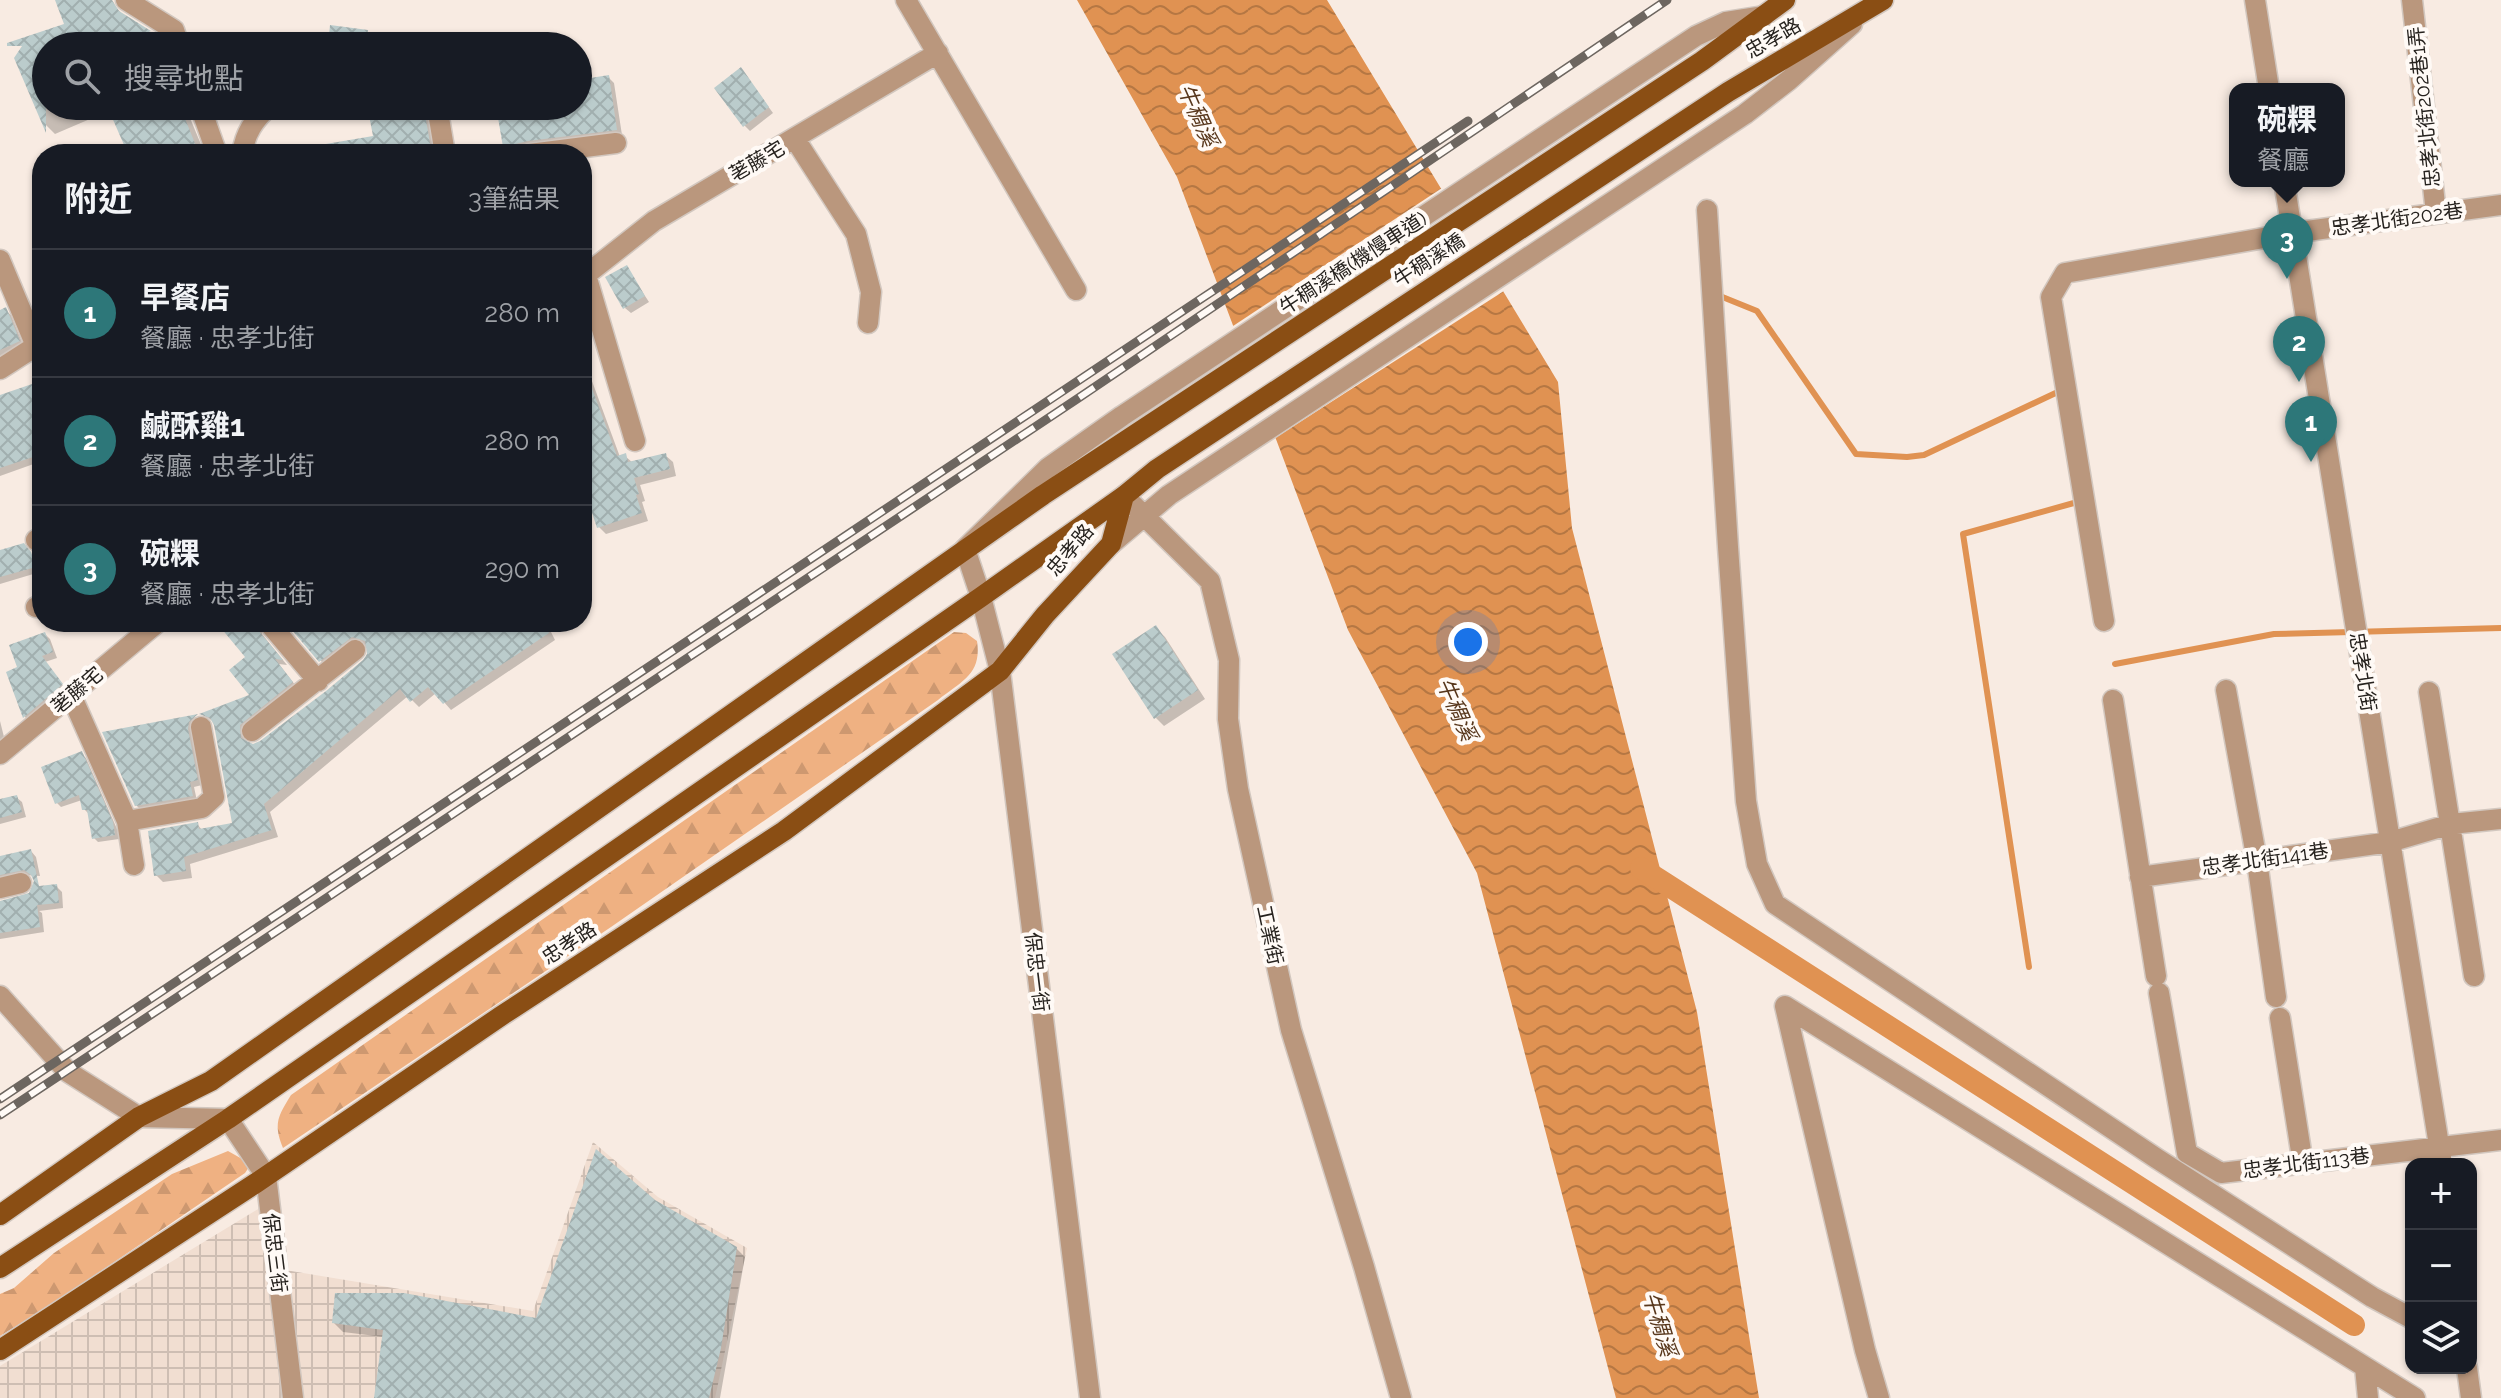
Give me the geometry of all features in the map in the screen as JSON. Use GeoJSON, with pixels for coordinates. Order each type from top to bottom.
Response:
{"type":"FeatureCollection","features":[{"type":"Feature","properties":{"kind":"main road","name":"忠孝路"},"geometry":{"type":"LineString","coordinates":[[1702,61],[1785,0]]}},
{"type":"Feature","properties":{"kind":"main road","name":"忠孝路"},"geometry":{"type":"LineString","coordinates":[[1728,92],[1880,2]]}},
{"type":"Feature","properties":{"kind":"main road","name":"牛稠溪橋"},"geometry":{"type":"LineString","coordinates":[[965,549],[1702,61]]}},
{"type":"Feature","properties":{"kind":"main road","name":"牛稠溪橋"},"geometry":{"type":"LineString","coordinates":[[1124,496],[1157,469],[1728,92]]}},
{"type":"Feature","properties":{"kind":"main road","name":"忠孝路"},"geometry":{"type":"LineString","coordinates":[[0,1350],[784,831],[1000,671],[1045,615],[1111,544],[1124,496]]}},
{"type":"Feature","properties":{"kind":"main road","name":"忠孝路"},"geometry":{"type":"LineString","coordinates":[[0,1268],[228,1119],[1124,496]]}},
{"type":"Feature","properties":{"kind":"main road"},"geometry":{"type":"LineString","coordinates":[[0,1215],[139,1117],[211,1081],[965,549]]}},
{"type":"Feature","properties":{"kind":"street"},"geometry":{"type":"LineString","coordinates":[[126,0],[175,32]]}},
{"type":"Feature","properties":{"kind":"street"},"geometry":{"type":"LineString","coordinates":[[906,0],[1076,290]]}},
{"type":"Feature","properties":{"kind":"street"},"geometry":{"type":"LineString","coordinates":[[2255,0],[2268,83]]}},
{"type":"Feature","properties":{"kind":"street","name":"忠孝北街202巷1弄"},"geometry":{"type":"LineString","coordinates":[[2412,0],[2436,213]]}},
{"type":"Feature","properties":{"kind":"street"},"geometry":{"type":"LineString","coordinates":[[1111,544],[1169,495],[1745,114],[1880,2]]}},
{"type":"Feature","properties":{"kind":"street","name":"牛稠溪橋(機慢車道)"},"geometry":{"type":"LineString","coordinates":[[965,549],[1048,468],[1122,416],[1696,36],[1726,22],[1764,16]]}},
{"type":"Feature","properties":{"kind":"street","name":"荖藤宅"},"geometry":{"type":"LineString","coordinates":[[592,270],[654,221],[938,53]]}},
{"type":"Feature","properties":{"kind":"street"},"geometry":{"type":"LineString","coordinates":[[205,120],[213,144]]}},
{"type":"Feature","properties":{"kind":"street"},"geometry":{"type":"LineString","coordinates":[[244,144],[256,120]]}},
{"type":"Feature","properties":{"kind":"street"},"geometry":{"type":"LineString","coordinates":[[439,120],[443,144]]}},
{"type":"Feature","properties":{"kind":"street"},"geometry":{"type":"LineString","coordinates":[[795,139],[856,234],[871,292],[868,323]]}},
{"type":"Feature","properties":{"kind":"street"},"geometry":{"type":"LineString","coordinates":[[592,146],[616,143]]}},
{"type":"Feature","properties":{"kind":"street","name":"忠孝北街"},"geometry":{"type":"LineString","coordinates":[[2285,187],[2441,1156]]}},
{"type":"Feature","properties":{"kind":"street","name":"忠孝北街202巷"},"geometry":{"type":"LineString","coordinates":[[2104,621],[2051,297],[2065,273],[2292,233],[2501,205]]}},
{"type":"Feature","properties":{"kind":"street"},"geometry":{"type":"LineString","coordinates":[[1707,210],[1746,801],[1757,864],[1775,904],[2156,1158],[2372,1297],[2405,1315]]}},
{"type":"Feature","properties":{"kind":"street"},"geometry":{"type":"LineString","coordinates":[[0,260],[32,333]]}},
{"type":"Feature","properties":{"kind":"street"},"geometry":{"type":"LineString","coordinates":[[592,302],[635,441]]}},
{"type":"Feature","properties":{"kind":"street"},"geometry":{"type":"LineString","coordinates":[[0,369],[32,355]]}},
{"type":"Feature","properties":{"kind":"street","name":"工業街"},"geometry":{"type":"LineString","coordinates":[[1124,496],[1210,581],[1229,660],[1228,719],[1238,789],[1291,1030],[1401,1398]]}},
{"type":"Feature","properties":{"kind":"street","name":"保忠一街"},"geometry":{"type":"LineString","coordinates":[[965,549],[1000,671],[1090,1398]]}},
{"type":"Feature","properties":{"kind":"street","name":"荖藤宅"},"geometry":{"type":"LineString","coordinates":[[0,754],[144,632]]}},
{"type":"Feature","properties":{"kind":"street"},"geometry":{"type":"LineString","coordinates":[[276,632],[318,681]]}},
{"type":"Feature","properties":{"kind":"street"},"geometry":{"type":"LineString","coordinates":[[252,731],[355,650]]}},
{"type":"Feature","properties":{"kind":"street"},"geometry":{"type":"LineString","coordinates":[[2226,690],[2257,861],[2276,997]]}},
{"type":"Feature","properties":{"kind":"street"},"geometry":{"type":"LineString","coordinates":[[2429,692],[2474,976]]}},
{"type":"Feature","properties":{"kind":"street"},"geometry":{"type":"LineString","coordinates":[[71,695],[127,821],[134,865]]}},
{"type":"Feature","properties":{"kind":"street"},"geometry":{"type":"LineString","coordinates":[[2113,700],[2140,877]]}},
{"type":"Feature","properties":{"kind":"street"},"geometry":{"type":"LineString","coordinates":[[127,821],[202,808],[214,797],[201,727]]}},
{"type":"Feature","properties":{"kind":"street","name":"忠孝北街141巷"},"geometry":{"type":"LineString","coordinates":[[2140,877],[2390,842],[2451,824],[2501,819]]}},
{"type":"Feature","properties":{"kind":"street","name":"忠孝北街113巷"},"geometry":{"type":"LineString","coordinates":[[2140,877],[2187,1153],[2221,1173],[2303,1164],[2441,1156],[2501,1140]]}},
{"type":"Feature","properties":{"kind":"street"},"geometry":{"type":"LineString","coordinates":[[0,888],[21,883]]}},
{"type":"Feature","properties":{"kind":"street"},"geometry":{"type":"LineString","coordinates":[[0,996],[68,1072],[139,1117],[228,1119]]}},
{"type":"Feature","properties":{"kind":"street"},"geometry":{"type":"LineString","coordinates":[[1879,1398],[1861,1335],[1785,1006],[2415,1398]]}},
{"type":"Feature","properties":{"kind":"street"},"geometry":{"type":"LineString","coordinates":[[2280,1018],[2303,1164]]}},
{"type":"Feature","properties":{"kind":"street","name":"保忠三街"},"geometry":{"type":"LineString","coordinates":[[228,1119],[266,1176],[293,1398]]}},
{"type":"Feature","properties":{"kind":"street"},"geometry":{"type":"LineString","coordinates":[[2365,1367],[2368,1398]]}},
{"type":"Feature","properties":{"kind":"street"},"geometry":{"type":"LineString","coordinates":[[2468,1374],[2471,1398]]}},
{"type":"Feature","properties":{"kind":"shaded area"},"geometry":{"type":"Polygon","coordinates":[[[593,1142],[658,1197],[747,1248],[715,1398],[0,1398],[0,1366],[276,1198],[285,1270],[533,1311],[593,1142]]]}},
{"type":"Feature","properties":{"kind":"green space"},"geometry":{"type":"Polygon","coordinates":[[[954,632],[966,633],[977,641],[978,652],[973,669],[955,687],[611,927],[283,1148],[278,1120],[291,1095],[954,632]]]}},
{"type":"Feature","properties":{"kind":"green space"},"geometry":{"type":"Polygon","coordinates":[[[228,1151],[251,1164],[245,1173],[51,1305],[0,1336],[0,1294],[14,1288],[54,1253],[172,1174],[228,1151]]]}},
{"type":"Feature","properties":{"kind":"water","name":"牛稠溪"},"geometry":{"type":"Polygon","coordinates":[[[1077,0],[1327,0],[1558,382],[1572,528],[1697,1012],[1759,1398],[1616,1398],[1477,873],[1348,630],[1177,177],[1077,0]]]}},
{"type":"Feature","properties":{"kind":"pier"},"geometry":{"type":"Polygon","coordinates":[[[1445,186],[1507,289],[1272,440],[1230,328],[1445,186]]]}},
{"type":"Feature","properties":{"kind":"building"},"geometry":{"type":"Polygon","coordinates":[[[55,0],[112,0],[119,11],[151,31],[40,32],[64,24],[55,0]]]}},
{"type":"Feature","properties":{"kind":"building"},"geometry":{"type":"Polygon","coordinates":[[[330,25],[368,30],[368,32],[329,32],[330,25]]]}},
{"type":"Feature","properties":{"kind":"building"},"geometry":{"type":"Polygon","coordinates":[[[32,35],[32,100],[14,58],[22,46],[7,46],[7,43],[32,35]]]}},
{"type":"Feature","properties":{"kind":"building"},"geometry":{"type":"Polygon","coordinates":[[[741,67],[769,107],[743,127],[714,88],[741,67]]]}},
{"type":"Feature","properties":{"kind":"building"},"geometry":{"type":"Polygon","coordinates":[[[609,75],[617,130],[502,144],[498,120],[592,120],[592,78],[609,75]]]}},
{"type":"Feature","properties":{"kind":"building"},"geometry":{"type":"Polygon","coordinates":[[[113,120],[186,120],[195,144],[124,144],[113,120]]]}},
{"type":"Feature","properties":{"kind":"building"},"geometry":{"type":"Polygon","coordinates":[[[370,120],[426,120],[430,144],[326,144],[373,136],[370,120]]]}},
{"type":"Feature","properties":{"kind":"building"},"geometry":{"type":"Polygon","coordinates":[[[627,265],[645,296],[623,309],[605,277],[627,265]]]}},
{"type":"Feature","properties":{"kind":"building"},"geometry":{"type":"Polygon","coordinates":[[[6,307],[20,341],[0,350],[0,310],[6,307]]]}},
{"type":"Feature","properties":{"kind":"building"},"geometry":{"type":"Polygon","coordinates":[[[32,384],[32,457],[0,468],[0,395],[32,384]]]}},
{"type":"Feature","properties":{"kind":"building"},"geometry":{"type":"Polygon","coordinates":[[[592,389],[617,456],[626,453],[628,462],[666,453],[670,469],[634,478],[642,513],[597,528],[592,513],[592,389]]]}},
{"type":"Feature","properties":{"kind":"building"},"geometry":{"type":"Polygon","coordinates":[[[24,543],[32,555],[32,568],[0,577],[0,550],[24,543]]]}},
{"type":"Feature","properties":{"kind":"building"},"geometry":{"type":"Polygon","coordinates":[[[1156,625],[1198,690],[1154,719],[1112,654],[1156,625]]]}},
{"type":"Feature","properties":{"kind":"building"},"geometry":{"type":"Polygon","coordinates":[[[45,632],[53,652],[42,656],[63,684],[23,718],[6,672],[17,667],[9,645],[45,632]]]}},
{"type":"Feature","properties":{"kind":"building"},"geometry":{"type":"Polygon","coordinates":[[[224,632],[260,632],[283,660],[275,659],[293,682],[240,725],[241,738],[253,744],[326,691],[367,654],[365,641],[352,637],[319,662],[294,632],[549,633],[443,704],[428,687],[410,702],[400,689],[264,804],[272,830],[184,857],[186,871],[154,876],[148,831],[198,822],[199,829],[232,823],[214,725],[210,718],[199,714],[249,695],[229,670],[245,657],[224,632]]]}},
{"type":"Feature","properties":{"kind":"building"},"geometry":{"type":"Polygon","coordinates":[[[198,714],[189,722],[188,729],[198,780],[190,782],[193,796],[135,806],[102,732],[198,714]]]}},
{"type":"Feature","properties":{"kind":"building"},"geometry":{"type":"Polygon","coordinates":[[[82,751],[113,822],[115,835],[92,839],[87,810],[82,810],[79,795],[55,804],[41,767],[82,751]]]}},
{"type":"Feature","properties":{"kind":"building"},"geometry":{"type":"Polygon","coordinates":[[[17,795],[22,812],[0,818],[0,799],[17,795]]]}},
{"type":"Feature","properties":{"kind":"building"},"geometry":{"type":"Polygon","coordinates":[[[31,849],[39,886],[57,884],[59,903],[37,905],[40,927],[0,933],[0,901],[29,893],[34,881],[24,870],[0,875],[0,856],[31,849]]]}},
{"type":"Feature","properties":{"kind":"building"},"geometry":{"type":"Polygon","coordinates":[[[596,1149],[655,1200],[737,1247],[721,1348],[709,1398],[374,1398],[383,1330],[332,1323],[335,1293],[404,1293],[536,1318],[596,1149]]]}},
{"type":"Feature","properties":{"kind":"waterway"},"geometry":{"type":"LineString","coordinates":[[1715,294],[1757,311],[1856,454],[1924,455],[2062,390]]}},
{"type":"Feature","properties":{"kind":"waterway"},"geometry":{"type":"LineString","coordinates":[[2029,967],[1963,534],[2081,501]]}},
{"type":"Feature","properties":{"kind":"waterway"},"geometry":{"type":"LineString","coordinates":[[2115,664],[2274,634],[2501,628]]}},
{"type":"Feature","properties":{"kind":"waterway"},"geometry":{"type":"LineString","coordinates":[[1641,868],[2354,1325]]}},
{"type":"Feature","properties":{"kind":"railway"},"geometry":{"type":"LineString","coordinates":[[0,1115],[1080,397],[1667,0]]}},
{"type":"Feature","properties":{"kind":"railway"},"geometry":{"type":"LineString","coordinates":[[0,1099],[1468,121]]}},
{"type":"Feature","properties":{"kind":"place","name":"碗粿"},"geometry":{"type":"Point","coordinates":[2287,279]}},
{"type":"Feature","properties":{"kind":"place","name":"鹹酥雞1"},"geometry":{"type":"Point","coordinates":[2299,382]}},
{"type":"Feature","properties":{"kind":"place","name":"早餐店"},"geometry":{"type":"Point","coordinates":[2311,462]}}]}
